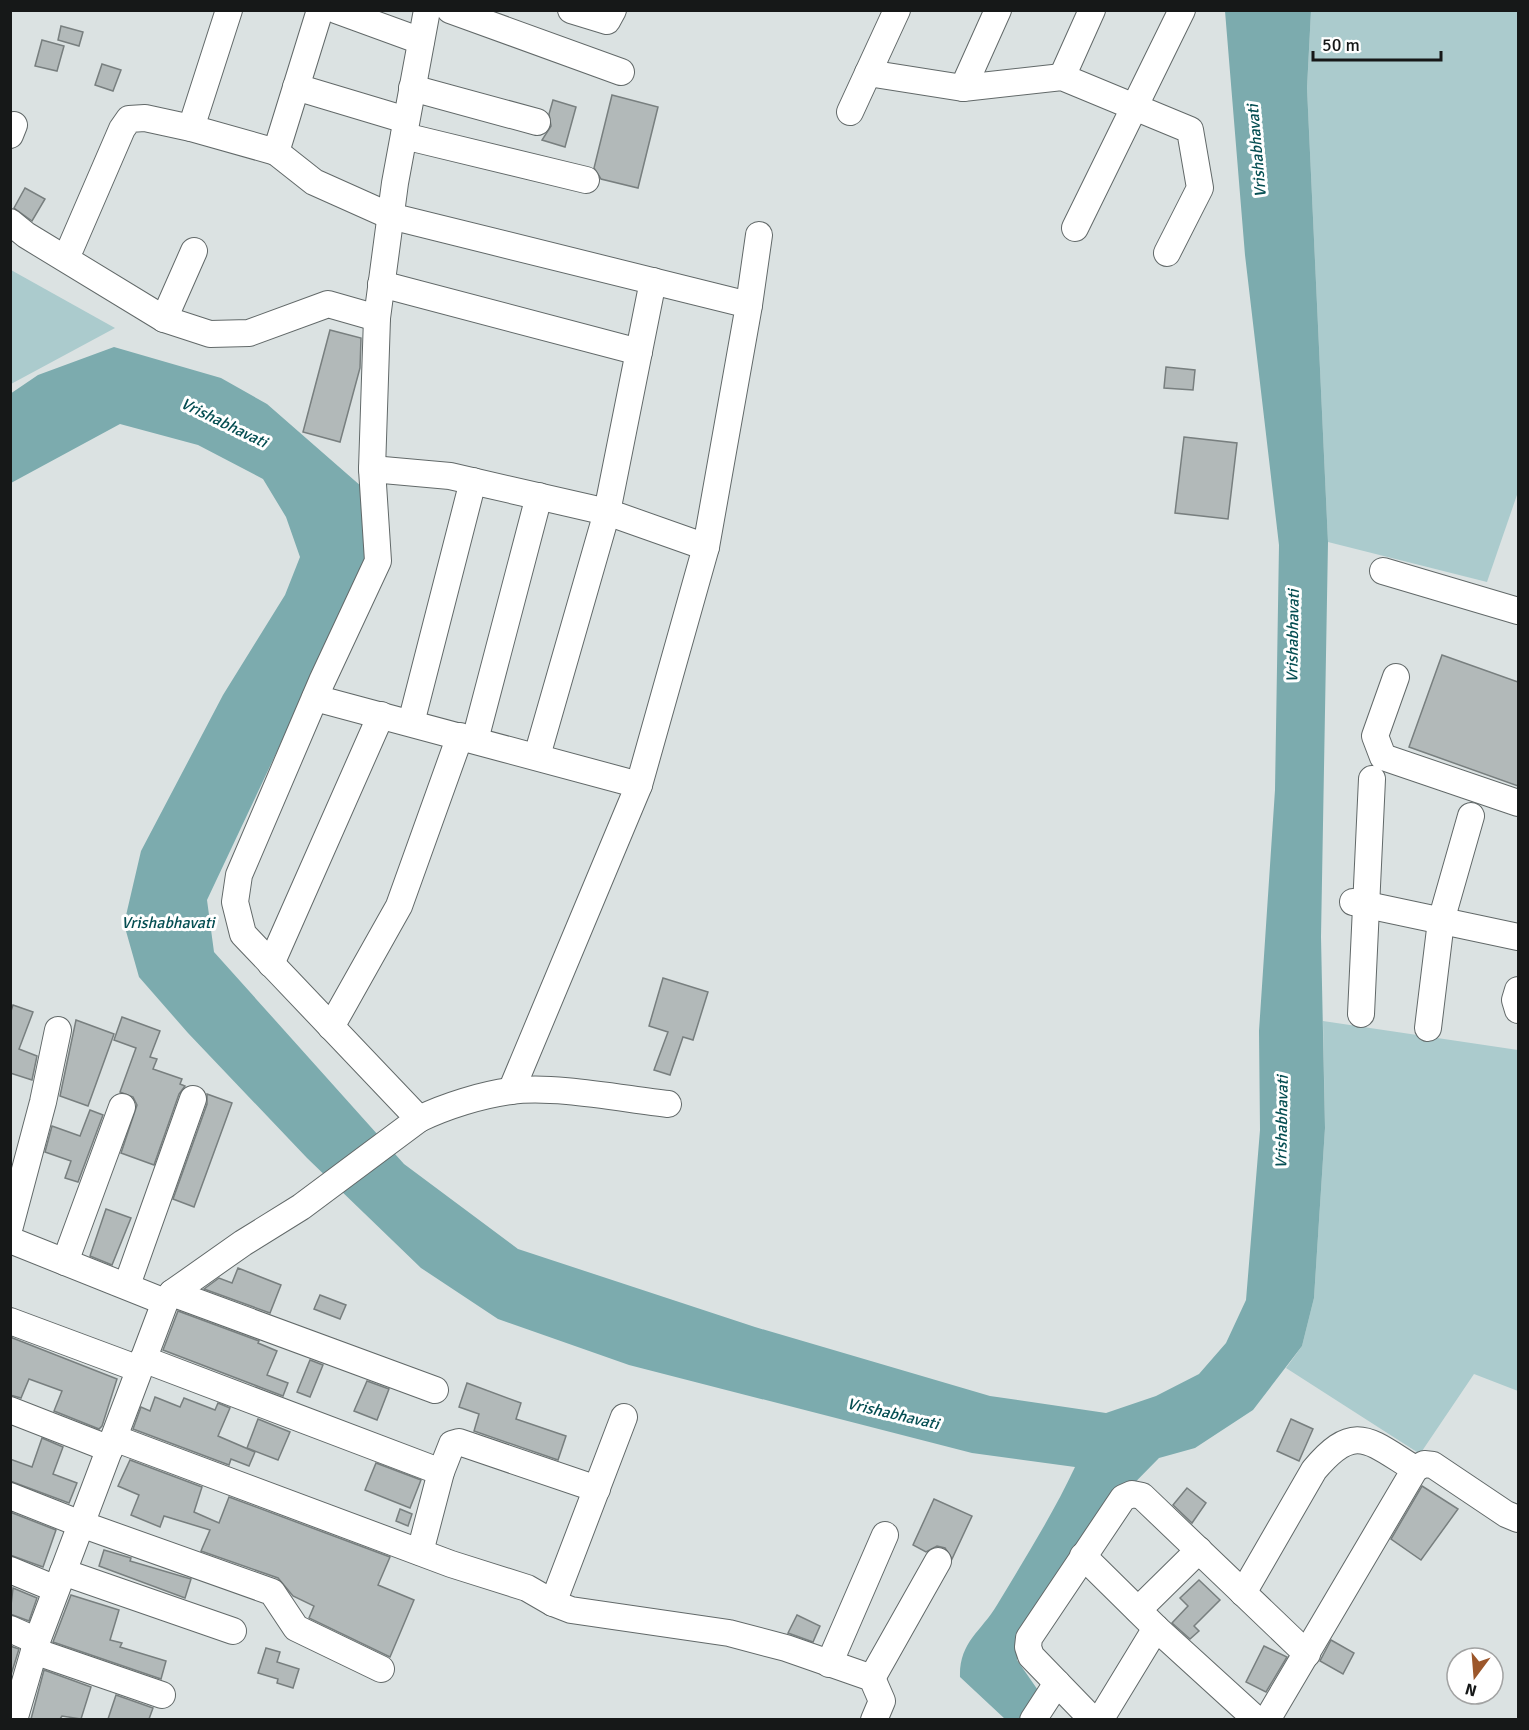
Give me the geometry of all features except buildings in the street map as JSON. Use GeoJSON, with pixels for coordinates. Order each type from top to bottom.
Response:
{"type":"FeatureCollection","features":[{"type":"Feature","properties":{"kind":"street"},"geometry":{"type":"LineString","coordinates":[[191,128],[229,10]]}},
{"type":"Feature","properties":{"kind":"street"},"geometry":{"type":"LineString","coordinates":[[276,152],[320,10]]}},
{"type":"Feature","properties":{"kind":"street"},"geometry":{"type":"LineString","coordinates":[[336,10],[421,41]]}},
{"type":"Feature","properties":{"kind":"street"},"geometry":{"type":"LineString","coordinates":[[415,1122],[331,1027],[243,934],[235,902],[239,875],[315,698],[378,561],[372,469],[376,318],[390,216],[428,10]]}},
{"type":"Feature","properties":{"kind":"street"},"geometry":{"type":"LineString","coordinates":[[450,10],[621,72]]}},
{"type":"Feature","properties":{"kind":"street"},"geometry":{"type":"LineString","coordinates":[[571,10],[607,21],[613,10]]}},
{"type":"Feature","properties":{"kind":"street"},"geometry":{"type":"LineString","coordinates":[[850,112],[897,10]]}},
{"type":"Feature","properties":{"kind":"street"},"geometry":{"type":"LineString","coordinates":[[963,88],[998,10]]}},
{"type":"Feature","properties":{"kind":"street"},"geometry":{"type":"LineString","coordinates":[[1062,77],[1092,10]]}},
{"type":"Feature","properties":{"kind":"street"},"geometry":{"type":"LineString","coordinates":[[1075,228],[1182,10]]}},
{"type":"Feature","properties":{"kind":"street"},"geometry":{"type":"LineString","coordinates":[[868,73],[963,88],[1062,77],[1190,130],[1200,188],[1167,253]]}},
{"type":"Feature","properties":{"kind":"street"},"geometry":{"type":"LineString","coordinates":[[296,87],[405,128],[586,180]]}},
{"type":"Feature","properties":{"kind":"street"},"geometry":{"type":"LineString","coordinates":[[412,88],[537,122]]}},
{"type":"Feature","properties":{"kind":"street"},"geometry":{"type":"LineString","coordinates":[[71,248],[122,129],[129,119],[145,118],[191,128],[276,152],[314,182],[390,216],[749,305]]}},
{"type":"Feature","properties":{"kind":"street"},"geometry":{"type":"LineString","coordinates":[[10,222],[26,235],[164,319],[210,334],[249,333],[328,304],[376,318]]}},
{"type":"Feature","properties":{"kind":"street"},"geometry":{"type":"LineString","coordinates":[[511,1091],[639,785],[706,547],[749,305],[759,235]]}},
{"type":"Feature","properties":{"kind":"street"},"geometry":{"type":"LineString","coordinates":[[164,319],[194,251]]}},
{"type":"Feature","properties":{"kind":"street"},"geometry":{"type":"LineString","coordinates":[[537,756],[607,512],[653,281]]}},
{"type":"Feature","properties":{"kind":"street"},"geometry":{"type":"LineString","coordinates":[[381,284],[639,352]]}},
{"type":"Feature","properties":{"kind":"street"},"geometry":{"type":"LineString","coordinates":[[372,469],[450,476],[539,496],[607,512],[706,547]]}},
{"type":"Feature","properties":{"kind":"street"},"geometry":{"type":"LineString","coordinates":[[411,723],[473,481]]}},
{"type":"Feature","properties":{"kind":"street"},"geometry":{"type":"LineString","coordinates":[[331,1027],[399,906],[468,738],[539,496]]}},
{"type":"Feature","properties":{"kind":"street"},"geometry":{"type":"LineString","coordinates":[[1383,571],[1518,611]]}},
{"type":"Feature","properties":{"kind":"street"},"geometry":{"type":"LineString","coordinates":[[1396,678],[1375,736],[1383,757],[1518,804]]}},
{"type":"Feature","properties":{"kind":"street"},"geometry":{"type":"LineString","coordinates":[[315,698],[639,785]]}},
{"type":"Feature","properties":{"kind":"street"},"geometry":{"type":"LineString","coordinates":[[271,964],[381,715]]}},
{"type":"Feature","properties":{"kind":"street"},"geometry":{"type":"LineString","coordinates":[[1361,1014],[1359,903],[1372,779]]}},
{"type":"Feature","properties":{"kind":"street"},"geometry":{"type":"LineString","coordinates":[[1428,1028],[1441,921],[1471,816]]}},
{"type":"Feature","properties":{"kind":"street"},"geometry":{"type":"LineString","coordinates":[[1359,903],[1518,938]]}},
{"type":"Feature","properties":{"kind":"street"},"geometry":{"type":"LineString","coordinates":[[1518,990],[1515,1000],[1518,1010]]}},
{"type":"Feature","properties":{"kind":"street"},"geometry":{"type":"LineString","coordinates":[[10,1226],[43,1102],[58,1030]]}},
{"type":"Feature","properties":{"kind":"street"},"geometry":{"type":"LineString","coordinates":[[13,1716],[81,1524],[168,1298],[243,1243],[301,1208],[415,1122],[436,1110],[511,1091],[542,1090],[668,1104]]}},
{"type":"Feature","properties":{"kind":"street"},"geometry":{"type":"LineString","coordinates":[[127,1286],[193,1099]]}},
{"type":"Feature","properties":{"kind":"street"},"geometry":{"type":"LineString","coordinates":[[65,1262],[123,1107]]}},
{"type":"Feature","properties":{"kind":"street"},"geometry":{"type":"LineString","coordinates":[[10,1240],[127,1286],[435,1390]]}},
{"type":"Feature","properties":{"kind":"street"},"geometry":{"type":"LineString","coordinates":[[10,1321],[141,1364],[441,1473]]}},
{"type":"Feature","properties":{"kind":"street"},"geometry":{"type":"LineString","coordinates":[[10,1410],[527,1588],[571,1610],[729,1633],[786,1648],[872,1677]]}},
{"type":"Feature","properties":{"kind":"street"},"geometry":{"type":"LineString","coordinates":[[553,1603],[624,1418]]}},
{"type":"Feature","properties":{"kind":"street"},"geometry":{"type":"LineString","coordinates":[[1243,1593],[1314,1470],[1328,1453],[1345,1442],[1356,1439],[1368,1441],[1415,1469]]}},
{"type":"Feature","properties":{"kind":"street"},"geometry":{"type":"LineString","coordinates":[[420,1552],[441,1473],[452,1444],[459,1442],[597,1489]]}},
{"type":"Feature","properties":{"kind":"street"},"geometry":{"type":"LineString","coordinates":[[1267,1719],[1415,1469],[1424,1464],[1434,1465],[1506,1514],[1518,1519]]}},
{"type":"Feature","properties":{"kind":"street"},"geometry":{"type":"LineString","coordinates":[[1093,1719],[1043,1704],[1028,1647],[1029,1638],[1123,1498],[1132,1494],[1142,1496],[1306,1654]]}},
{"type":"Feature","properties":{"kind":"street"},"geometry":{"type":"LineString","coordinates":[[10,1496],[81,1524],[272,1592],[296,1628],[381,1669]]}},
{"type":"Feature","properties":{"kind":"street"},"geometry":{"type":"LineString","coordinates":[[829,1664],[885,1535]]}},
{"type":"Feature","properties":{"kind":"street"},"geometry":{"type":"LineString","coordinates":[[1100,1719],[1147,1619],[1199,1550]]}},
{"type":"Feature","properties":{"kind":"street"},"geometry":{"type":"LineString","coordinates":[[1083,1556],[1147,1619],[1257,1719]]}},
{"type":"Feature","properties":{"kind":"street"},"geometry":{"type":"LineString","coordinates":[[872,1677],[938,1561]]}},
{"type":"Feature","properties":{"kind":"street"},"geometry":{"type":"LineString","coordinates":[[10,1570],[60,1581],[233,1631]]}},
{"type":"Feature","properties":{"kind":"street"},"geometry":{"type":"LineString","coordinates":[[10,1629],[36,1646],[162,1695]]}},
{"type":"Feature","properties":{"kind":"street"},"geometry":{"type":"LineString","coordinates":[[872,1677],[882,1701],[874,1719]]}},
{"type":"Feature","properties":{"kind":"shaded area"},"geometry":{"type":"Polygon","coordinates":[[[1311,11],[1518,11],[1518,492],[1487,582],[1328,542],[1307,88],[1311,11]]]}},
{"type":"Feature","properties":{"kind":"shaded area"},"geometry":{"type":"Polygon","coordinates":[[[11,270],[115,328],[11,384],[11,270]]]}},
{"type":"Feature","properties":{"kind":"shaded area"},"geometry":{"type":"Polygon","coordinates":[[[1323,1021],[1518,1050],[1518,1391],[1474,1374],[1420,1454],[1286,1368],[1302,1346],[1314,1298],[1325,1128],[1323,1021]]]}},
{"type":"Feature","properties":{"kind":"water","name":"Vrishabhavati"},"geometry":{"type":"Polygon","coordinates":[[[1225,11],[1311,11],[1307,88],[1328,542],[1321,937],[1325,1128],[1314,1298],[1302,1346],[1253,1410],[1195,1448],[1159,1458],[1102,1516],[1028,1627],[1017,1660],[1042,1696],[1023,1719],[1005,1719],[960,1677],[963,1655],[1028,1554],[1075,1467],[972,1453],[629,1365],[498,1319],[421,1268],[307,1158],[188,1033],[139,977],[124,924],[141,851],[223,695],[285,595],[300,557],[286,517],[263,479],[198,445],[120,424],[11,483],[10,394],[38,375],[114,347],[221,378],[267,404],[362,487],[369,556],[207,900],[214,952],[404,1164],[518,1249],[755,1327],[990,1396],[1106,1413],[1156,1396],[1199,1374],[1226,1343],[1246,1300],[1260,1130],[1259,1031],[1275,790],[1279,545],[1245,255],[1225,11]]]}}]}
